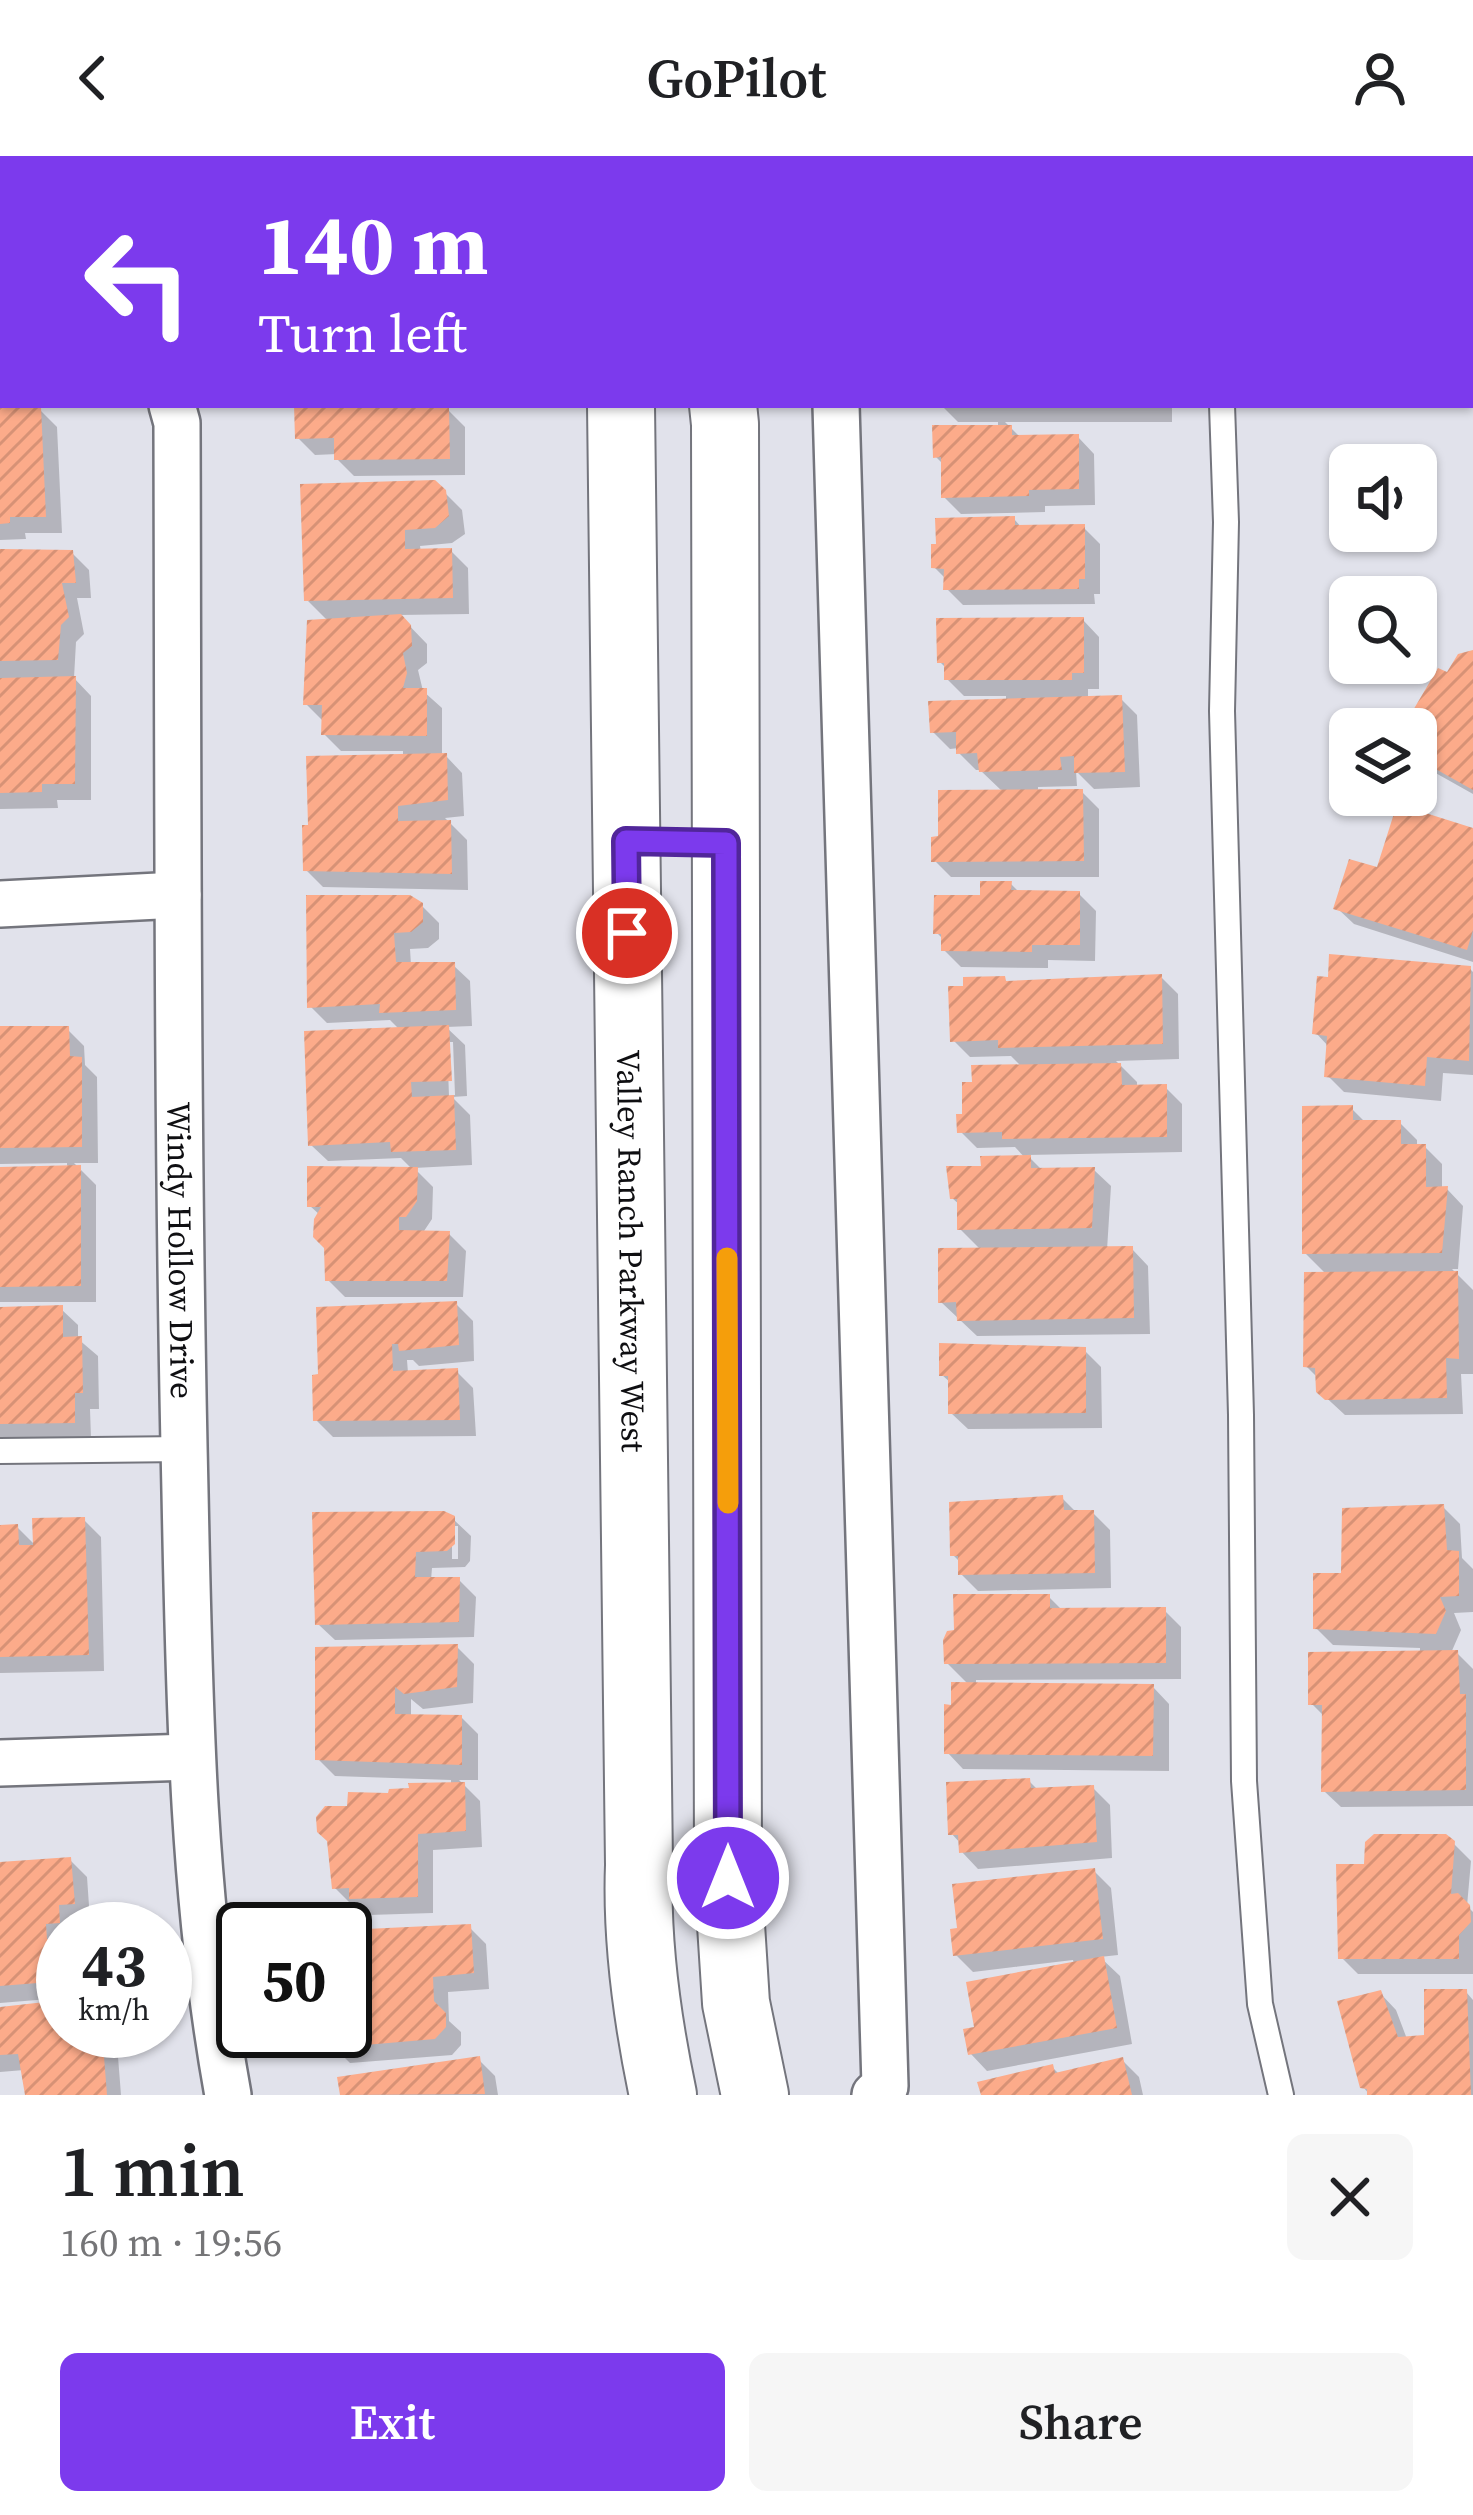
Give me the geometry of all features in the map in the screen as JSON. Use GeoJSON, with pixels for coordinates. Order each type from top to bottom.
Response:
{"type":"FeatureCollection","features":[{"type":"Feature","properties":{"kind":"main road","name":"Valley Ranch Parkway West"},"geometry":{"type":"LineString","coordinates":[[621,408],[637,1913],[663,2095]]}},
{"type":"Feature","properties":{"kind":"main road"},"geometry":{"type":"LineString","coordinates":[[723,408],[728,1878],[736,2003],[755,2095]]}},
{"type":"Feature","properties":{"kind":"main road"},"geometry":{"type":"LineString","coordinates":[[626,841],[726,843]]}},
{"type":"Feature","properties":{"kind":"main road"},"geometry":{"type":"LineString","coordinates":[[638,1811],[728,1815]]}},
{"type":"Feature","properties":{"kind":"street","name":"Windy Hollow Drive"},"geometry":{"type":"LineString","coordinates":[[173,408],[177,423],[178,895],[191,1757],[214,2021],[228,2095]]}},
{"type":"Feature","properties":{"kind":"street"},"geometry":{"type":"LineString","coordinates":[[836,408],[885,2086],[874,2095]]}},
{"type":"Feature","properties":{"kind":"street"},"geometry":{"type":"LineString","coordinates":[[0,904],[178,895]]}},
{"type":"Feature","properties":{"kind":"street"},"geometry":{"type":"LineString","coordinates":[[0,1762],[191,1757]]}},
{"type":"Feature","properties":{"kind":"lane"},"geometry":{"type":"LineString","coordinates":[[1222,408],[1226,522],[1222,711],[1241,1415],[1244,1780],[1260,2004],[1281,2095]]}},
{"type":"Feature","properties":{"kind":"lane"},"geometry":{"type":"LineString","coordinates":[[0,1451],[184,1450]]}},
{"type":"Feature","properties":{"kind":"building"},"geometry":{"type":"Polygon","coordinates":[[[0,408],[41,408],[46,517],[10,517],[10,523],[0,524],[0,408]]]}},
{"type":"Feature","properties":{"kind":"building"},"geometry":{"type":"Polygon","coordinates":[[[294,408],[449,408],[450,459],[334,460],[334,438],[295,439],[294,408]]]}},
{"type":"Feature","properties":{"kind":"building"},"geometry":{"type":"Polygon","coordinates":[[[932,425],[1012,425],[1012,435],[1079,434],[1079,489],[1029,490],[1029,496],[941,498],[941,457],[933,458],[932,425]]]}},
{"type":"Feature","properties":{"kind":"building"},"geometry":{"type":"Polygon","coordinates":[[[435,480],[446,490],[449,516],[435,528],[405,530],[405,549],[452,548],[453,598],[304,601],[300,484],[435,480]]]}},
{"type":"Feature","properties":{"kind":"building"},"geometry":{"type":"Polygon","coordinates":[[[1015,516],[1015,525],[1085,524],[1085,579],[1079,579],[1079,589],[943,590],[944,569],[931,568],[935,518],[1015,516]]]}},
{"type":"Feature","properties":{"kind":"building"},"geometry":{"type":"Polygon","coordinates":[[[0,549],[73,550],[76,583],[62,583],[69,617],[61,625],[58,660],[0,661],[0,549]]]}},
{"type":"Feature","properties":{"kind":"building"},"geometry":{"type":"Polygon","coordinates":[[[401,614],[411,625],[412,646],[403,653],[407,673],[403,688],[427,688],[427,736],[321,735],[322,705],[303,705],[307,620],[401,614]]]}},
{"type":"Feature","properties":{"kind":"building"},"geometry":{"type":"Polygon","coordinates":[[[1084,617],[1084,673],[1072,673],[1072,680],[944,680],[944,663],[937,663],[936,618],[1084,617]]]}},
{"type":"Feature","properties":{"kind":"building"},"geometry":{"type":"Polygon","coordinates":[[[1473,650],[1473,790],[1437,770],[1437,708],[1414,708],[1429,684],[1437,684],[1438,668],[1447,672],[1458,654],[1473,650]]]}},
{"type":"Feature","properties":{"kind":"building"},"geometry":{"type":"Polygon","coordinates":[[[76,676],[75,784],[42,784],[42,792],[0,793],[0,678],[76,676]]]}},
{"type":"Feature","properties":{"kind":"building"},"geometry":{"type":"Polygon","coordinates":[[[1122,695],[1125,772],[1074,773],[1074,756],[1060,757],[1062,770],[979,772],[977,753],[956,754],[956,732],[930,733],[928,701],[1122,695]]]}},
{"type":"Feature","properties":{"kind":"building"},"geometry":{"type":"Polygon","coordinates":[[[447,753],[448,800],[398,806],[398,821],[451,820],[452,874],[303,871],[302,825],[308,825],[306,756],[447,753]]]}},
{"type":"Feature","properties":{"kind":"building"},"geometry":{"type":"Polygon","coordinates":[[[1083,789],[1084,861],[931,862],[931,837],[938,836],[938,790],[1083,789]]]}},
{"type":"Feature","properties":{"kind":"building"},"geometry":{"type":"Polygon","coordinates":[[[1393,816],[1435,816],[1473,828],[1473,930],[1467,950],[1333,909],[1349,859],[1377,867],[1393,816]]]}},
{"type":"Feature","properties":{"kind":"building"},"geometry":{"type":"Polygon","coordinates":[[[980,881],[1012,881],[1011,890],[1080,891],[1080,945],[1032,945],[1032,952],[941,951],[941,934],[933,934],[934,895],[980,895],[980,881]]]}},
{"type":"Feature","properties":{"kind":"building"},"geometry":{"type":"Polygon","coordinates":[[[306,895],[410,895],[423,903],[423,922],[411,932],[394,933],[396,962],[455,962],[456,1010],[379,1013],[380,1004],[307,1008],[306,895]]]}},
{"type":"Feature","properties":{"kind":"building"},"geometry":{"type":"Polygon","coordinates":[[[1329,954],[1471,966],[1469,1061],[1427,1057],[1425,1086],[1324,1077],[1327,1036],[1312,1034],[1317,976],[1328,977],[1329,954]]]}},
{"type":"Feature","properties":{"kind":"building"},"geometry":{"type":"Polygon","coordinates":[[[1162,974],[1163,1044],[998,1048],[998,1040],[950,1042],[948,986],[963,986],[963,977],[1005,976],[1006,981],[1162,974]]]}},
{"type":"Feature","properties":{"kind":"building"},"geometry":{"type":"Polygon","coordinates":[[[449,1025],[452,1081],[411,1082],[412,1097],[454,1095],[456,1150],[391,1152],[390,1142],[308,1146],[304,1031],[449,1025]]]}},
{"type":"Feature","properties":{"kind":"building"},"geometry":{"type":"Polygon","coordinates":[[[0,1026],[69,1026],[70,1056],[82,1057],[82,1147],[0,1148],[0,1026]]]}},
{"type":"Feature","properties":{"kind":"building"},"geometry":{"type":"Polygon","coordinates":[[[1121,1063],[1122,1085],[1167,1084],[1167,1137],[1002,1139],[1002,1132],[957,1133],[962,1082],[972,1082],[971,1065],[1121,1063]]]}},
{"type":"Feature","properties":{"kind":"building"},"geometry":{"type":"Polygon","coordinates":[[[1353,1105],[1353,1120],[1401,1120],[1401,1144],[1426,1144],[1426,1187],[1448,1186],[1442,1253],[1302,1254],[1302,1106],[1353,1105]]]}},
{"type":"Feature","properties":{"kind":"building"},"geometry":{"type":"Polygon","coordinates":[[[1031,1155],[1031,1168],[1095,1167],[1092,1228],[957,1230],[957,1199],[950,1199],[946,1166],[981,1166],[980,1156],[1031,1155]]]}},
{"type":"Feature","properties":{"kind":"building"},"geometry":{"type":"Polygon","coordinates":[[[81,1165],[81,1286],[0,1287],[0,1167],[81,1165]]]}},
{"type":"Feature","properties":{"kind":"building"},"geometry":{"type":"Polygon","coordinates":[[[307,1166],[418,1167],[417,1201],[406,1217],[399,1217],[399,1230],[450,1231],[447,1281],[325,1281],[324,1248],[313,1237],[314,1219],[321,1207],[307,1207],[307,1166]]]}},
{"type":"Feature","properties":{"kind":"building"},"geometry":{"type":"Polygon","coordinates":[[[1133,1246],[1134,1318],[957,1321],[956,1302],[938,1303],[938,1248],[1133,1246]]]}},
{"type":"Feature","properties":{"kind":"building"},"geometry":{"type":"Polygon","coordinates":[[[1458,1271],[1459,1359],[1446,1358],[1447,1398],[1325,1400],[1316,1392],[1315,1368],[1303,1367],[1304,1272],[1458,1271]]]}},
{"type":"Feature","properties":{"kind":"building"},"geometry":{"type":"Polygon","coordinates":[[[457,1301],[459,1345],[399,1351],[398,1344],[392,1344],[393,1371],[458,1368],[460,1420],[313,1421],[312,1375],[318,1374],[316,1307],[457,1301]]]}},
{"type":"Feature","properties":{"kind":"building"},"geometry":{"type":"Polygon","coordinates":[[[63,1305],[63,1337],[82,1336],[83,1393],[75,1393],[75,1423],[0,1424],[0,1307],[63,1305]]]}},
{"type":"Feature","properties":{"kind":"building"},"geometry":{"type":"Polygon","coordinates":[[[939,1343],[1086,1347],[1086,1413],[948,1414],[948,1376],[939,1376],[939,1343]]]}},
{"type":"Feature","properties":{"kind":"building"},"geometry":{"type":"Polygon","coordinates":[[[1063,1495],[1064,1510],[1094,1510],[1095,1573],[958,1575],[958,1556],[950,1556],[949,1502],[1063,1495]]]}},
{"type":"Feature","properties":{"kind":"building"},"geometry":{"type":"Polygon","coordinates":[[[1444,1504],[1447,1550],[1459,1551],[1459,1596],[1440,1597],[1446,1611],[1436,1634],[1313,1629],[1313,1573],[1341,1573],[1342,1508],[1444,1504]]]}},
{"type":"Feature","properties":{"kind":"building"},"geometry":{"type":"Polygon","coordinates":[[[444,1511],[455,1516],[455,1544],[447,1551],[416,1552],[415,1577],[460,1577],[459,1622],[315,1625],[312,1512],[444,1511]]]}},
{"type":"Feature","properties":{"kind":"building"},"geometry":{"type":"Polygon","coordinates":[[[85,1517],[89,1655],[0,1657],[0,1525],[18,1524],[19,1545],[33,1545],[32,1518],[85,1517]]]}},
{"type":"Feature","properties":{"kind":"building"},"geometry":{"type":"Polygon","coordinates":[[[953,1594],[1050,1594],[1050,1608],[1166,1607],[1166,1663],[944,1664],[943,1640],[947,1631],[954,1630],[953,1594]]]}},
{"type":"Feature","properties":{"kind":"building"},"geometry":{"type":"Polygon","coordinates":[[[458,1644],[457,1687],[404,1694],[395,1687],[395,1714],[462,1715],[462,1765],[315,1760],[315,1647],[458,1644]]]}},
{"type":"Feature","properties":{"kind":"building"},"geometry":{"type":"Polygon","coordinates":[[[1458,1650],[1460,1694],[1466,1694],[1466,1790],[1321,1792],[1322,1705],[1308,1705],[1308,1652],[1458,1650]]]}},
{"type":"Feature","properties":{"kind":"building"},"geometry":{"type":"Polygon","coordinates":[[[951,1682],[1154,1684],[1153,1756],[944,1754],[944,1704],[951,1705],[951,1682]]]}},
{"type":"Feature","properties":{"kind":"building"},"geometry":{"type":"Polygon","coordinates":[[[1030,1778],[1031,1788],[1094,1785],[1097,1842],[959,1853],[958,1835],[948,1835],[946,1782],[1030,1778]]]}},
{"type":"Feature","properties":{"kind":"building"},"geometry":{"type":"Polygon","coordinates":[[[465,1782],[466,1831],[418,1834],[418,1897],[349,1899],[349,1888],[332,1889],[327,1841],[317,1832],[316,1817],[325,1806],[347,1806],[348,1792],[388,1793],[389,1789],[409,1788],[408,1783],[465,1782]]]}},
{"type":"Feature","properties":{"kind":"building"},"geometry":{"type":"Polygon","coordinates":[[[1374,1834],[1446,1834],[1455,1841],[1451,1894],[1458,1893],[1470,1905],[1471,1922],[1459,1935],[1459,1959],[1338,1959],[1336,1864],[1364,1864],[1365,1842],[1374,1834]]]}},
{"type":"Feature","properties":{"kind":"building"},"geometry":{"type":"Polygon","coordinates":[[[71,1857],[75,1902],[36,1902],[36,1983],[0,1986],[0,1862],[71,1857]]]}},
{"type":"Feature","properties":{"kind":"building"},"geometry":{"type":"Polygon","coordinates":[[[1095,1868],[1103,1939],[953,1956],[950,1929],[957,1928],[952,1884],[1095,1868]]]}},
{"type":"Feature","properties":{"kind":"building"},"geometry":{"type":"Polygon","coordinates":[[[471,1924],[474,1973],[433,1977],[434,2001],[446,2013],[446,2027],[435,2039],[372,2044],[372,1929],[471,1924]]]}},
{"type":"Feature","properties":{"kind":"building"},"geometry":{"type":"Polygon","coordinates":[[[1104,1956],[1117,2028],[968,2055],[963,2029],[974,2027],[966,1982],[1104,1956]]]}},
{"type":"Feature","properties":{"kind":"building"},"geometry":{"type":"Polygon","coordinates":[[[1424,1989],[1467,1989],[1471,2095],[1367,2095],[1367,2089],[1360,2088],[1337,2001],[1381,1990],[1398,2037],[1424,2035],[1424,1989]]]}},
{"type":"Feature","properties":{"kind":"building"},"geometry":{"type":"Polygon","coordinates":[[[36,2003],[36,2058],[104,2058],[107,2095],[25,2095],[18,2054],[0,2055],[0,2007],[36,2003]]]}},
{"type":"Feature","properties":{"kind":"building"},"geometry":{"type":"Polygon","coordinates":[[[480,2056],[485,2094],[340,2095],[337,2077],[480,2056]]]}},
{"type":"Feature","properties":{"kind":"building"},"geometry":{"type":"Polygon","coordinates":[[[1123,2057],[1132,2095],[981,2095],[977,2082],[1053,2064],[1055,2073],[1123,2057]]]}},
{"type":"Feature","properties":{"kind":"slow traffic"},"geometry":{"type":"LineString","coordinates":[[727,1258],[728,1503]]}},
{"type":"Feature","properties":{"kind":"route"},"geometry":{"type":"LineString","coordinates":[[627,933],[626,841],[726,843],[728,1878]]}}]}
